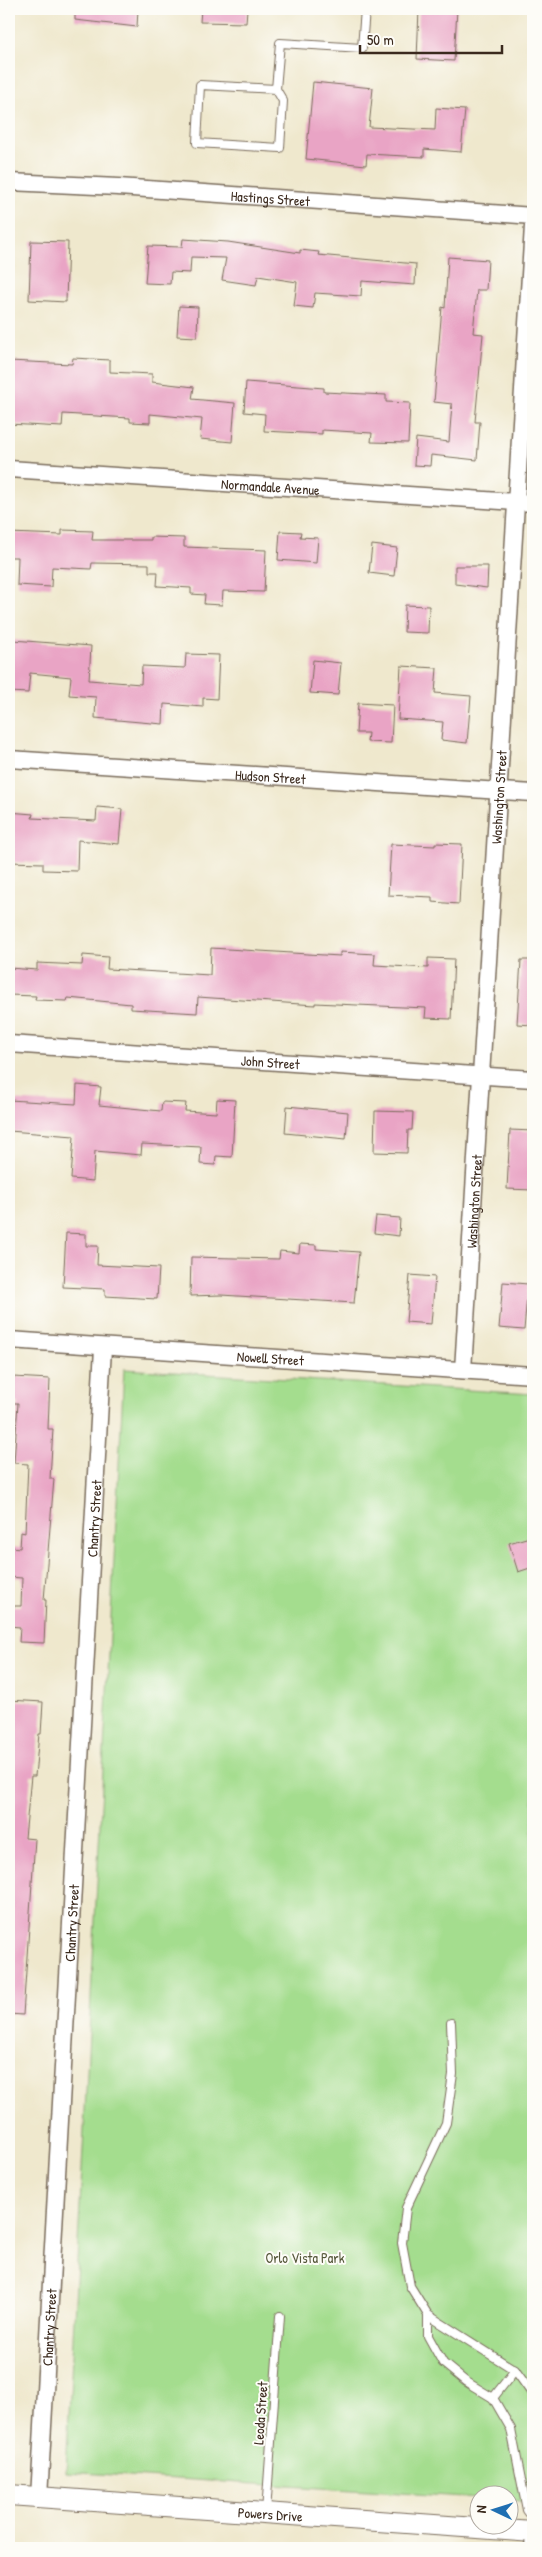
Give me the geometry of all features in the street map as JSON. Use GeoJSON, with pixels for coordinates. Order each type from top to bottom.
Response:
{"type":"FeatureCollection","features":[{"type":"Feature","properties":{"kind":"street","name":"Hastings Street"},"geometry":{"type":"LineString","coordinates":[[9,182],[118,187],[533,216]]}},
{"type":"Feature","properties":{"kind":"street","name":"Washington Street"},"geometry":{"type":"LineString","coordinates":[[463,1370],[480,1075],[500,791],[533,226]]}},
{"type":"Feature","properties":{"kind":"street","name":"Normandale Avenue"},"geometry":{"type":"LineString","coordinates":[[9,469],[533,503]]}},
{"type":"Feature","properties":{"kind":"street","name":"Hudson Street"},"geometry":{"type":"LineString","coordinates":[[9,759],[533,793]]}},
{"type":"Feature","properties":{"kind":"street","name":"John Street"},"geometry":{"type":"LineString","coordinates":[[9,1044],[533,1079]]}},
{"type":"Feature","properties":{"kind":"street","name":"Nowell Street"},"geometry":{"type":"LineString","coordinates":[[9,1340],[103,1348],[533,1375]]}},
{"type":"Feature","properties":{"kind":"street","name":"Chantry Street"},"geometry":{"type":"LineString","coordinates":[[40,2498],[103,1348]]}},
{"type":"Feature","properties":{"kind":"street","name":"Powers Drive"},"geometry":{"type":"LineString","coordinates":[[9,2495],[533,2532]]}},
{"type":"Feature","properties":{"kind":"lane"},"geometry":{"type":"LineString","coordinates":[[276,89],[200,85],[196,143],[280,148],[283,100],[276,89],[280,43],[362,48],[365,9]]}},
{"type":"Feature","properties":{"kind":"lane"},"geometry":{"type":"LineString","coordinates":[[451,2023],[453,2074],[446,2123],[406,2208],[402,2243],[410,2286],[428,2315],[515,2370],[533,2394]]}},
{"type":"Feature","properties":{"kind":"lane"},"geometry":{"type":"LineString","coordinates":[[428,2315],[428,2336],[443,2363],[465,2381],[493,2398],[511,2429],[527,2510],[533,2518]]}},
{"type":"Feature","properties":{"kind":"lane","name":"Leoda Street"},"geometry":{"type":"LineString","coordinates":[[266,2512],[280,2316]]}},
{"type":"Feature","properties":{"kind":"lane"},"geometry":{"type":"LineString","coordinates":[[493,2398],[515,2370]]}},
{"type":"Feature","properties":{"kind":"green space","name":"Orlo Vista Park"},"geometry":{"type":"Polygon","coordinates":[[[124,1369],[533,1394],[533,2502],[520,2501],[520,2484],[470,2484],[470,2497],[66,2472],[124,1369]]]}},
{"type":"Feature","properties":{"kind":"building"},"geometry":{"type":"Polygon","coordinates":[[[75,9],[138,9],[137,27],[75,20],[75,9]]]}},
{"type":"Feature","properties":{"kind":"building"},"geometry":{"type":"Polygon","coordinates":[[[201,9],[247,9],[246,23],[200,22],[201,9]]]}},
{"type":"Feature","properties":{"kind":"building"},"geometry":{"type":"Polygon","coordinates":[[[419,9],[457,9],[454,61],[417,59],[419,9]]]}},
{"type":"Feature","properties":{"kind":"building"},"geometry":{"type":"Polygon","coordinates":[[[313,82],[373,88],[369,127],[435,130],[436,108],[465,110],[461,152],[424,149],[424,157],[367,154],[366,165],[306,159],[313,82]]]}},
{"type":"Feature","properties":{"kind":"building"},"geometry":{"type":"Polygon","coordinates":[[[183,239],[228,242],[300,253],[300,250],[319,252],[318,255],[416,264],[415,285],[362,281],[361,296],[315,293],[313,308],[294,306],[297,282],[258,276],[256,285],[222,280],[226,258],[191,257],[190,273],[171,272],[170,284],[145,283],[148,246],[182,247],[183,239]]]}},
{"type":"Feature","properties":{"kind":"building"},"geometry":{"type":"Polygon","coordinates":[[[31,241],[68,242],[66,302],[29,300],[31,241]]]}},
{"type":"Feature","properties":{"kind":"building"},"geometry":{"type":"Polygon","coordinates":[[[448,257],[488,260],[486,290],[477,290],[473,333],[483,334],[475,422],[480,422],[477,460],[431,455],[430,466],[414,465],[416,438],[449,442],[452,404],[434,402],[442,307],[445,308],[448,257]]]}},
{"type":"Feature","properties":{"kind":"building"},"geometry":{"type":"Polygon","coordinates":[[[179,306],[198,307],[197,337],[177,336],[179,306]]]}},
{"type":"Feature","properties":{"kind":"building"},"geometry":{"type":"Polygon","coordinates":[[[73,358],[110,360],[110,372],[152,374],[152,382],[194,387],[192,399],[235,403],[232,442],[200,439],[202,419],[150,414],[150,423],[130,422],[130,418],[63,414],[62,427],[9,424],[9,361],[72,364],[73,358]]]}},
{"type":"Feature","properties":{"kind":"building"},"geometry":{"type":"Polygon","coordinates":[[[246,382],[324,388],[324,392],[386,395],[386,402],[410,403],[408,443],[371,442],[372,433],[322,430],[322,434],[264,431],[265,414],[244,412],[246,382]]]}},
{"type":"Feature","properties":{"kind":"building"},"geometry":{"type":"Polygon","coordinates":[[[62,530],[93,531],[92,540],[151,540],[151,537],[184,538],[184,547],[266,550],[264,592],[223,591],[222,605],[204,604],[205,595],[191,594],[191,588],[157,586],[158,572],[149,572],[149,564],[92,563],[91,569],[52,567],[51,587],[17,585],[18,557],[9,557],[9,533],[62,535],[62,530]]]}},
{"type":"Feature","properties":{"kind":"building"},"geometry":{"type":"Polygon","coordinates":[[[280,531],[301,532],[300,537],[318,538],[316,563],[278,560],[280,531]]]}},
{"type":"Feature","properties":{"kind":"building"},"geometry":{"type":"Polygon","coordinates":[[[372,545],[397,548],[394,576],[369,573],[372,545]]]}},
{"type":"Feature","properties":{"kind":"building"},"geometry":{"type":"Polygon","coordinates":[[[455,566],[488,566],[487,588],[455,584],[455,566]]]}},
{"type":"Feature","properties":{"kind":"building"},"geometry":{"type":"Polygon","coordinates":[[[405,605],[429,606],[428,633],[404,632],[405,605]]]}},
{"type":"Feature","properties":{"kind":"building"},"geometry":{"type":"Polygon","coordinates":[[[13,640],[91,646],[89,680],[141,684],[142,666],[185,668],[186,654],[219,655],[217,699],[203,698],[203,707],[164,704],[163,724],[95,718],[96,697],[69,695],[71,677],[30,673],[28,693],[9,692],[13,640]]]}},
{"type":"Feature","properties":{"kind":"building"},"geometry":{"type":"Polygon","coordinates":[[[313,660],[341,663],[338,695],[310,693],[313,660]]]}},
{"type":"Feature","properties":{"kind":"building"},"geometry":{"type":"Polygon","coordinates":[[[401,666],[437,668],[435,693],[471,696],[467,743],[441,740],[443,722],[398,719],[401,666]]]}},
{"type":"Feature","properties":{"kind":"building"},"geometry":{"type":"Polygon","coordinates":[[[358,703],[393,705],[391,743],[367,742],[368,733],[356,733],[358,703]]]}},
{"type":"Feature","properties":{"kind":"building"},"geometry":{"type":"Polygon","coordinates":[[[97,807],[122,809],[119,844],[78,840],[77,871],[43,870],[43,863],[9,862],[9,812],[33,814],[32,818],[96,821],[97,807]]]}},
{"type":"Feature","properties":{"kind":"building"},"geometry":{"type":"Polygon","coordinates":[[[435,843],[462,844],[459,904],[432,902],[432,897],[388,895],[391,844],[435,846],[435,843]]]}},
{"type":"Feature","properties":{"kind":"building"},"geometry":{"type":"Polygon","coordinates":[[[211,948],[340,956],[340,952],[375,954],[374,965],[428,968],[428,958],[454,959],[451,1019],[425,1018],[426,1008],[315,1003],[315,1005],[198,997],[197,1013],[131,1009],[131,1004],[68,998],[67,1001],[35,1000],[36,996],[9,995],[9,968],[37,970],[37,963],[82,965],[83,955],[108,957],[107,969],[210,975],[211,948]]]}},
{"type":"Feature","properties":{"kind":"building"},"geometry":{"type":"Polygon","coordinates":[[[521,960],[533,960],[533,1025],[517,1024],[521,960]]]}},
{"type":"Feature","properties":{"kind":"building"},"geometry":{"type":"Polygon","coordinates":[[[77,1085],[101,1087],[99,1105],[161,1111],[162,1102],[186,1103],[185,1111],[216,1113],[217,1099],[235,1100],[232,1157],[216,1156],[215,1165],[200,1164],[201,1147],[142,1144],[141,1155],[95,1151],[93,1181],[71,1179],[74,1136],[9,1131],[9,1100],[76,1104],[77,1085]]]}},
{"type":"Feature","properties":{"kind":"building"},"geometry":{"type":"Polygon","coordinates":[[[287,1106],[348,1112],[346,1139],[285,1133],[287,1106]]]}},
{"type":"Feature","properties":{"kind":"building"},"geometry":{"type":"Polygon","coordinates":[[[375,1111],[413,1112],[412,1130],[408,1130],[407,1153],[374,1152],[375,1111]]]}},
{"type":"Feature","properties":{"kind":"building"},"geometry":{"type":"Polygon","coordinates":[[[510,1130],[533,1131],[533,1190],[507,1189],[510,1130]]]}},
{"type":"Feature","properties":{"kind":"building"},"geometry":{"type":"Polygon","coordinates":[[[376,1216],[400,1218],[399,1236],[374,1233],[376,1216]]]}},
{"type":"Feature","properties":{"kind":"building"},"geometry":{"type":"Polygon","coordinates":[[[66,1233],[86,1234],[86,1246],[98,1246],[97,1265],[159,1268],[157,1299],[105,1296],[105,1289],[63,1287],[66,1233]]]}},
{"type":"Feature","properties":{"kind":"building"},"geometry":{"type":"Polygon","coordinates":[[[300,1244],[316,1245],[316,1249],[359,1252],[354,1303],[221,1295],[190,1296],[191,1257],[279,1259],[280,1251],[299,1253],[300,1244]]]}},
{"type":"Feature","properties":{"kind":"building"},"geometry":{"type":"Polygon","coordinates":[[[410,1275],[435,1277],[431,1324],[406,1322],[410,1275]]]}},
{"type":"Feature","properties":{"kind":"building"},"geometry":{"type":"Polygon","coordinates":[[[503,1282],[528,1284],[524,1330],[499,1328],[503,1282]]]}},
{"type":"Feature","properties":{"kind":"building"},"geometry":{"type":"Polygon","coordinates":[[[13,1377],[50,1379],[48,1429],[53,1429],[50,1479],[54,1479],[44,1600],[46,1600],[44,1643],[19,1642],[20,1627],[9,1626],[9,1606],[21,1606],[22,1578],[10,1577],[12,1547],[20,1548],[21,1532],[25,1533],[28,1464],[14,1463],[18,1403],[12,1403],[13,1377]]]}},
{"type":"Feature","properties":{"kind":"building"},"geometry":{"type":"Polygon","coordinates":[[[533,1536],[533,1567],[518,1572],[509,1543],[533,1536]]]}},
{"type":"Feature","properties":{"kind":"building"},"geometry":{"type":"Polygon","coordinates":[[[9,1700],[43,1702],[41,1734],[39,1734],[35,1776],[31,1776],[25,1838],[35,1839],[23,2015],[9,2014],[9,1700]]]}}]}
